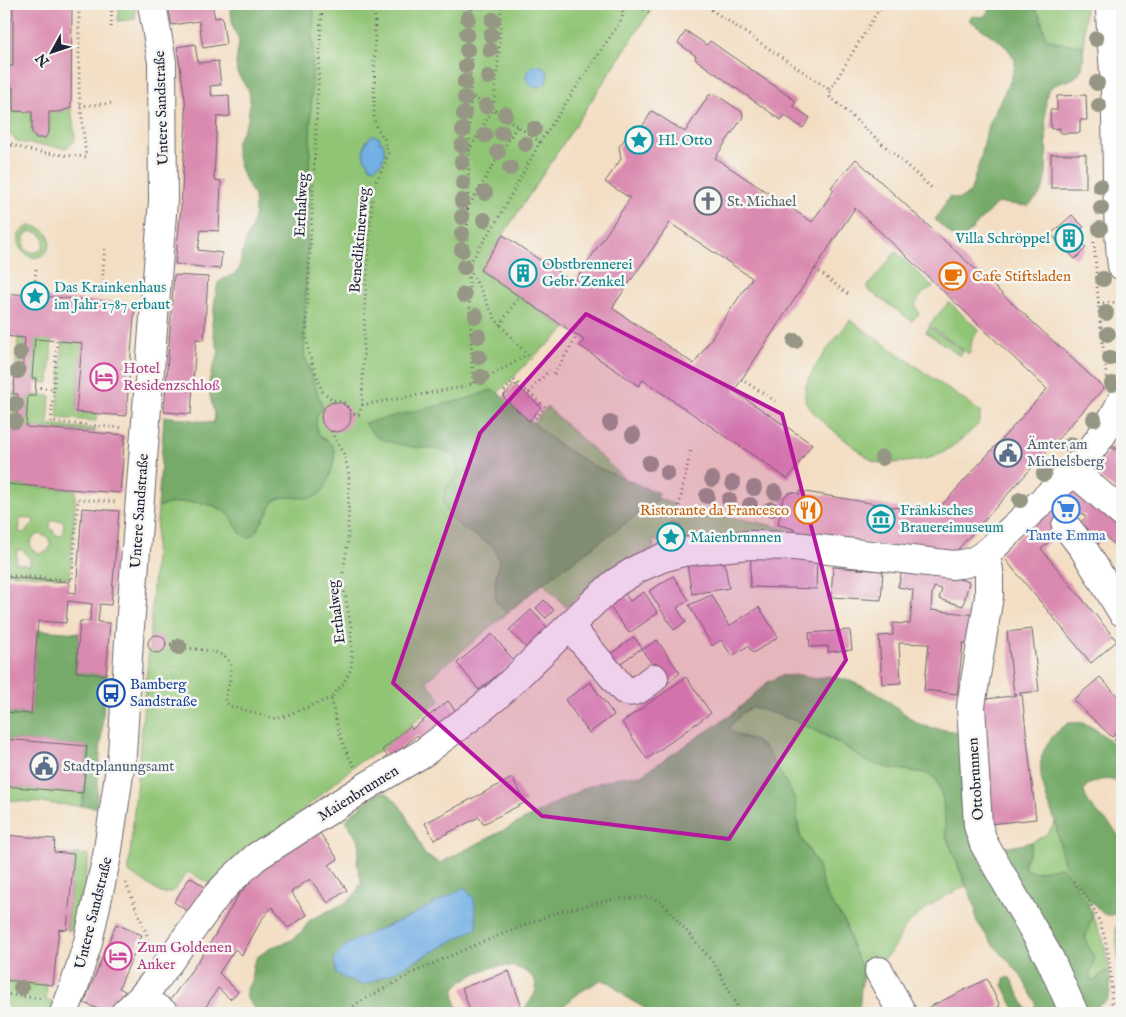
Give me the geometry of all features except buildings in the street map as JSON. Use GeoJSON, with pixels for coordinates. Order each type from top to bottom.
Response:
{"type":"FeatureCollection","features":[{"type":"Feature","properties":{"kind":"street","name":"Untere Sandstraße"},"geometry":{"type":"LineString","coordinates":[[67,1008],[88,942],[107,856],[122,754],[163,201],[162,62],[152,4]]}},
{"type":"Feature","properties":{"kind":"street"},"geometry":{"type":"LineString","coordinates":[[1110,4],[1115,91],[1118,231],[1122,266]]}},
{"type":"Feature","properties":{"kind":"street","name":"Maienbrunnen"},"geometry":{"type":"LineString","coordinates":[[148,1009],[176,954],[201,917],[232,879],[256,857],[367,786],[423,753],[498,695],[615,583],[638,568],[683,552],[748,545],[795,546],[952,565],[966,564],[1054,512],[1073,471],[1097,442],[1118,410],[1122,400]]}},
{"type":"Feature","properties":{"kind":"street"},"geometry":{"type":"LineString","coordinates":[[1073,471],[1122,513]]}},
{"type":"Feature","properties":{"kind":"street"},"geometry":{"type":"LineString","coordinates":[[1054,512],[1083,548],[1122,612]]}},
{"type":"Feature","properties":{"kind":"street","name":"Ottobrunnen"},"geometry":{"type":"LineString","coordinates":[[985,554],[989,570],[989,596],[971,706],[978,826],[984,844],[1050,959],[1074,1013]]}},
{"type":"Feature","properties":{"kind":"street"},"geometry":{"type":"LineString","coordinates":[[569,626],[624,690],[628,692],[637,691],[654,678]]}},
{"type":"Feature","properties":{"kind":"street"},"geometry":{"type":"LineString","coordinates":[[879,971],[902,1013]]}},
{"type":"Feature","properties":{"kind":"path"},"geometry":{"type":"LineString","coordinates":[[4,137],[12,145],[22,148],[86,157],[79,90],[79,4]]}},
{"type":"Feature","properties":{"kind":"path"},"geometry":{"type":"LineString","coordinates":[[111,26],[112,4]]}},
{"type":"Feature","properties":{"kind":"path","name":"Erthalweg"},"geometry":{"type":"LineString","coordinates":[[322,4],[306,335],[309,354],[322,391],[333,401],[344,402],[355,415],[358,414],[362,405]]}},
{"type":"Feature","properties":{"kind":"path","name":"Benediktinerweg"},"geometry":{"type":"LineString","coordinates":[[362,405],[364,301],[372,188],[386,162],[388,153],[386,143],[374,119],[376,4]]}},
{"type":"Feature","properties":{"kind":"path"},"geometry":{"type":"LineString","coordinates":[[472,4],[466,250],[473,383]]}},
{"type":"Feature","properties":{"kind":"path"},"geometry":{"type":"LineString","coordinates":[[468,153],[493,109],[499,54],[501,4]]}},
{"type":"Feature","properties":{"kind":"path"},"geometry":{"type":"LineString","coordinates":[[468,266],[499,217],[540,142],[622,19],[624,4]]}},
{"type":"Feature","properties":{"kind":"path"},"geometry":{"type":"LineString","coordinates":[[635,4],[649,13]]}},
{"type":"Feature","properties":{"kind":"path"},"geometry":{"type":"LineString","coordinates":[[703,4],[830,90]]}},
{"type":"Feature","properties":{"kind":"path"},"geometry":{"type":"LineString","coordinates":[[882,4],[830,90],[830,97],[934,190]]}},
{"type":"Feature","properties":{"kind":"path"},"geometry":{"type":"LineString","coordinates":[[469,95],[493,109],[540,142]]}},
{"type":"Feature","properties":{"kind":"path"},"geometry":{"type":"LineString","coordinates":[[80,106],[114,103]]}},
{"type":"Feature","properties":{"kind":"path"},"geometry":{"type":"LineString","coordinates":[[467,209],[517,126]]}},
{"type":"Feature","properties":{"kind":"path"},"geometry":{"type":"LineString","coordinates":[[4,153],[12,145]]}},
{"type":"Feature","properties":{"kind":"path"},"geometry":{"type":"LineString","coordinates":[[4,240],[9,240]]}},
{"type":"Feature","properties":{"kind":"path"},"geometry":{"type":"LineString","coordinates":[[101,295],[105,246]]}},
{"type":"Feature","properties":{"kind":"path"},"geometry":{"type":"LineString","coordinates":[[34,295],[36,266]]}},
{"type":"Feature","properties":{"kind":"path"},"geometry":{"type":"LineString","coordinates":[[468,266],[496,320],[530,359]]}},
{"type":"Feature","properties":{"kind":"path"},"geometry":{"type":"LineString","coordinates":[[815,269],[848,294]]}},
{"type":"Feature","properties":{"kind":"path"},"geometry":{"type":"LineString","coordinates":[[124,287],[132,287]]}},
{"type":"Feature","properties":{"kind":"path"},"geometry":{"type":"LineString","coordinates":[[500,325],[518,297]]}},
{"type":"Feature","properties":{"kind":"path"},"geometry":{"type":"LineString","coordinates":[[1098,303],[1122,302]]}},
{"type":"Feature","properties":{"kind":"path"},"geometry":{"type":"LineString","coordinates":[[554,374],[577,336]]}},
{"type":"Feature","properties":{"kind":"path"},"geometry":{"type":"LineString","coordinates":[[57,341],[51,422],[125,428]]}},
{"type":"Feature","properties":{"kind":"path"},"geometry":{"type":"LineString","coordinates":[[362,405],[463,387],[508,366],[526,355]]}},
{"type":"Feature","properties":{"kind":"path"},"geometry":{"type":"LineString","coordinates":[[529,393],[549,370]]}},
{"type":"Feature","properties":{"kind":"path"},"geometry":{"type":"LineString","coordinates":[[742,379],[775,401]]}},
{"type":"Feature","properties":{"kind":"path"},"geometry":{"type":"LineString","coordinates":[[505,395],[503,393],[514,380],[544,407],[534,419],[532,418]]}},
{"type":"Feature","properties":{"kind":"path"},"geometry":{"type":"LineString","coordinates":[[4,384],[14,385]]}},
{"type":"Feature","properties":{"kind":"path"},"geometry":{"type":"LineString","coordinates":[[35,388],[53,389]]}},
{"type":"Feature","properties":{"kind":"path","name":"Erthalweg"},"geometry":{"type":"LineString","coordinates":[[331,698],[343,684],[351,669],[352,657],[351,626],[342,580],[348,540],[349,475],[344,454],[332,431]]}},
{"type":"Feature","properties":{"kind":"path"},"geometry":{"type":"LineString","coordinates":[[679,506],[691,450]]}},
{"type":"Feature","properties":{"kind":"path"},"geometry":{"type":"LineString","coordinates":[[4,575],[72,580],[78,499],[140,504]]}},
{"type":"Feature","properties":{"kind":"path"},"geometry":{"type":"LineString","coordinates":[[165,644],[172,644],[175,640],[182,640],[185,642],[186,648]]}},
{"type":"Feature","properties":{"kind":"path"},"geometry":{"type":"LineString","coordinates":[[172,644],[173,650],[178,653],[186,648],[216,652],[230,662],[231,670],[225,701],[230,706],[277,719],[331,698],[341,738],[347,755],[355,767]]}},
{"type":"Feature","properties":{"kind":"path"},"geometry":{"type":"LineString","coordinates":[[1074,882],[1090,903],[1106,942],[1110,959],[1112,1013]]}},
{"type":"Feature","properties":{"kind":"path"},"geometry":{"type":"LineString","coordinates":[[346,1013],[356,1004],[414,972],[470,946],[558,912],[614,899],[649,897],[662,902],[716,966],[741,1013]]}},
{"type":"Feature","properties":{"kind":"path"},"geometry":{"type":"LineString","coordinates":[[139,919],[144,924],[147,935]]}},
{"type":"Feature","properties":{"kind":"path"},"geometry":{"type":"LineString","coordinates":[[4,994],[67,1008]]}},
{"type":"Feature","properties":{"kind":"highlighted area"},"geometry":{"type":"Polygon","coordinates":[[[586,314],[782,414],[846,660],[729,839],[542,816],[393,683],[480,433],[586,314]]]}},
{"type":"Feature","properties":{"kind":"green space"},"geometry":{"type":"Polygon","coordinates":[[[4,4],[13,4],[13,66],[4,66],[4,4]]]}},
{"type":"Feature","properties":{"kind":"green space"},"geometry":{"type":"Polygon","coordinates":[[[119,4],[134,4],[136,19],[118,21],[119,4]]]}},
{"type":"Feature","properties":{"kind":"green space"},"geometry":{"type":"Polygon","coordinates":[[[230,4],[314,4],[304,354],[323,409],[317,414],[317,430],[322,438],[332,445],[334,450],[334,461],[330,475],[321,493],[312,498],[286,497],[275,500],[250,538],[242,535],[227,513],[212,505],[184,502],[158,507],[164,416],[213,423],[215,418],[209,383],[219,352],[212,324],[216,292],[218,283],[221,280],[239,270],[255,212],[254,196],[241,171],[236,153],[236,143],[248,120],[250,100],[249,91],[237,73],[236,63],[239,41],[233,27],[230,4]]]}},
{"type":"Feature","properties":{"kind":"green space"},"geometry":{"type":"Polygon","coordinates":[[[314,4],[655,4],[480,270],[566,329],[531,359],[498,393],[533,423],[547,407],[627,481],[658,493],[657,498],[673,504],[675,511],[682,513],[686,508],[828,537],[677,543],[672,533],[665,533],[664,543],[656,540],[653,541],[654,547],[607,572],[566,607],[543,583],[426,681],[441,700],[382,750],[359,762],[225,877],[213,885],[188,872],[174,890],[161,893],[129,872],[149,648],[158,507],[184,502],[204,503],[221,509],[228,514],[241,534],[257,530],[275,500],[328,481],[334,461],[332,445],[319,435],[317,430],[317,414],[323,409],[304,354],[314,4]]]}},
{"type":"Feature","properties":{"kind":"green space"},"geometry":{"type":"Polygon","coordinates":[[[990,4],[1032,4],[1040,16],[1046,38],[1059,43],[1084,46],[1083,61],[1078,75],[1054,85],[1047,93],[1047,156],[1045,181],[1041,193],[1028,206],[996,204],[962,240],[956,239],[935,220],[949,197],[959,199],[970,193],[981,157],[988,124],[1011,80],[1015,65],[1015,60],[1008,49],[969,20],[972,16],[983,17],[987,13],[990,4]]]}},
{"type":"Feature","properties":{"kind":"green space"},"geometry":{"type":"Polygon","coordinates":[[[1032,4],[1085,4],[1084,46],[1059,43],[1046,38],[1040,16],[1032,4]]]}},
{"type":"Feature","properties":{"kind":"green space"},"geometry":{"type":"Polygon","coordinates":[[[4,87],[13,87],[13,111],[32,112],[32,132],[36,138],[45,138],[49,132],[49,112],[59,112],[71,108],[75,136],[74,142],[66,148],[17,141],[4,129],[4,87]]]}},
{"type":"Feature","properties":{"kind":"green space"},"geometry":{"type":"Polygon","coordinates":[[[30,226],[35,226],[49,236],[50,244],[42,256],[28,256],[22,251],[18,238],[22,231],[30,226]],[[30,231],[24,236],[24,247],[28,251],[35,252],[43,248],[44,239],[40,233],[30,231]]]}},
{"type":"Feature","properties":{"kind":"green space"},"geometry":{"type":"Polygon","coordinates":[[[896,252],[933,287],[924,292],[915,304],[919,314],[912,321],[868,290],[867,287],[896,252]]]}},
{"type":"Feature","properties":{"kind":"green space"},"geometry":{"type":"Polygon","coordinates":[[[949,302],[979,330],[972,340],[971,352],[969,354],[929,325],[949,302]]]}},
{"type":"Feature","properties":{"kind":"green space"},"geometry":{"type":"Polygon","coordinates":[[[850,320],[981,412],[978,425],[940,454],[927,459],[898,463],[874,462],[837,434],[810,408],[805,400],[805,390],[815,368],[850,320]]]}},
{"type":"Feature","properties":{"kind":"green space"},"geometry":{"type":"Polygon","coordinates":[[[929,327],[963,351],[960,356],[926,332],[929,327]]]}},
{"type":"Feature","properties":{"kind":"green space"},"geometry":{"type":"Polygon","coordinates":[[[18,337],[25,338],[22,376],[15,376],[18,337]]]}},
{"type":"Feature","properties":{"kind":"green space"},"geometry":{"type":"Polygon","coordinates":[[[35,339],[52,340],[49,383],[36,382],[36,378],[32,378],[35,339]]]}},
{"type":"Feature","properties":{"kind":"green space"},"geometry":{"type":"Polygon","coordinates":[[[63,341],[82,343],[76,412],[97,414],[96,421],[57,418],[63,341]]]}},
{"type":"Feature","properties":{"kind":"green space"},"geometry":{"type":"Polygon","coordinates":[[[492,390],[558,444],[592,465],[658,493],[657,498],[659,499],[543,583],[507,613],[496,602],[495,583],[499,560],[494,547],[460,526],[447,513],[443,502],[446,488],[458,475],[452,456],[443,451],[412,447],[383,440],[374,435],[364,423],[466,399],[492,390]]]}},
{"type":"Feature","properties":{"kind":"green space"},"geometry":{"type":"Polygon","coordinates":[[[13,394],[18,394],[16,426],[4,425],[4,422],[11,422],[13,394]]]}},
{"type":"Feature","properties":{"kind":"green space"},"geometry":{"type":"Polygon","coordinates":[[[28,396],[50,396],[48,425],[95,429],[95,432],[26,427],[28,396]]]}},
{"type":"Feature","properties":{"kind":"green space"},"geometry":{"type":"Polygon","coordinates":[[[4,484],[76,490],[70,578],[4,573],[4,484]],[[20,518],[19,532],[24,533],[33,524],[34,519],[20,518]],[[51,520],[50,527],[56,535],[62,536],[64,521],[51,520]],[[41,534],[32,539],[31,549],[39,554],[48,551],[51,545],[49,539],[41,534]],[[17,550],[16,563],[30,565],[30,559],[23,550],[17,550]]]}},
{"type":"Feature","properties":{"kind":"green space"},"geometry":{"type":"Polygon","coordinates":[[[37,630],[79,633],[76,672],[106,675],[96,807],[82,806],[87,746],[4,739],[4,712],[31,714],[37,630]]]}},
{"type":"Feature","properties":{"kind":"green space"},"geometry":{"type":"Polygon","coordinates":[[[802,675],[814,678],[830,676],[850,681],[886,699],[923,726],[963,733],[996,848],[1031,842],[1030,850],[1024,863],[1025,868],[1033,872],[1062,867],[1091,910],[1092,919],[1086,936],[1094,958],[1090,980],[1094,981],[1106,971],[1109,973],[1110,983],[1109,998],[1099,1004],[1097,1013],[1017,1013],[1003,985],[1004,979],[1009,977],[1011,979],[1026,1008],[1030,1011],[1034,1009],[1036,1003],[1020,974],[990,941],[976,920],[975,906],[946,836],[943,799],[936,779],[925,773],[884,767],[866,761],[843,745],[797,721],[754,707],[743,712],[729,727],[737,735],[755,741],[766,750],[792,793],[796,803],[798,829],[801,838],[817,864],[826,895],[845,922],[852,947],[863,971],[859,1013],[650,1013],[627,998],[611,983],[601,980],[580,992],[555,1013],[520,1013],[534,995],[535,982],[532,977],[521,969],[507,966],[484,970],[459,984],[454,993],[458,1013],[257,1013],[246,997],[253,965],[257,957],[272,947],[292,940],[310,920],[347,902],[357,892],[361,881],[357,863],[359,843],[346,820],[352,813],[382,791],[390,795],[400,806],[425,855],[440,863],[589,786],[619,777],[641,775],[731,715],[768,682],[780,676],[802,675]],[[409,917],[383,927],[364,985],[394,972],[450,943],[409,917]]]}},
{"type":"Feature","properties":{"kind":"green space"},"geometry":{"type":"Polygon","coordinates":[[[754,707],[797,721],[866,761],[884,767],[925,773],[936,779],[943,799],[946,836],[966,886],[926,909],[904,930],[896,945],[886,957],[863,971],[852,947],[845,922],[826,895],[817,864],[801,838],[792,793],[766,750],[760,744],[737,735],[729,727],[743,712],[754,707]]]}},
{"type":"Feature","properties":{"kind":"green space"},"geometry":{"type":"Polygon","coordinates":[[[1069,723],[1082,723],[1090,726],[1122,753],[1122,785],[1113,780],[1100,780],[1086,786],[1084,792],[1090,804],[1118,835],[1123,861],[1122,913],[1104,914],[1089,898],[1064,862],[1056,825],[1041,777],[1041,761],[1047,744],[1059,730],[1069,723]]]}},
{"type":"Feature","properties":{"kind":"green space"},"geometry":{"type":"Polygon","coordinates":[[[4,786],[83,793],[82,806],[4,800],[4,786]]]}},
{"type":"Feature","properties":{"kind":"green space"},"geometry":{"type":"Polygon","coordinates":[[[1055,822],[1064,862],[1093,902],[1088,905],[1062,867],[1036,872],[1026,869],[1025,863],[1030,851],[1031,842],[1045,835],[1055,822]]]}},
{"type":"Feature","properties":{"kind":"green space"},"geometry":{"type":"Polygon","coordinates":[[[74,854],[89,855],[77,931],[67,930],[74,854]]]}},
{"type":"Feature","properties":{"kind":"green space"},"geometry":{"type":"Polygon","coordinates":[[[1090,909],[1104,942],[1109,968],[1109,973],[1106,971],[1092,982],[1090,976],[1091,953],[1086,939],[1091,920],[1090,909]]]}},
{"type":"Feature","properties":{"kind":"green space"},"geometry":{"type":"Polygon","coordinates":[[[1122,916],[1122,1013],[1116,927],[1122,916]]]}},
{"type":"Feature","properties":{"kind":"green space"},"geometry":{"type":"Polygon","coordinates":[[[4,980],[47,984],[46,1001],[56,1002],[53,1013],[8,1013],[9,1006],[4,1005],[4,980]]]}},
{"type":"Feature","properties":{"kind":"water"},"geometry":{"type":"Polygon","coordinates":[[[537,65],[545,68],[548,76],[545,84],[537,87],[529,84],[526,76],[529,68],[537,65]]]}},
{"type":"Feature","properties":{"kind":"water"},"geometry":{"type":"Polygon","coordinates":[[[374,135],[380,138],[380,142],[383,142],[385,153],[382,162],[374,168],[369,166],[363,152],[366,141],[374,135]]]}},
{"type":"Feature","properties":{"kind":"water"},"geometry":{"type":"Polygon","coordinates":[[[465,887],[474,899],[477,928],[394,972],[364,985],[348,980],[336,973],[334,959],[344,947],[357,939],[409,917],[465,887]]]}},
{"type":"Feature","properties":{"kind":"place","name":"Hl. Otto"},"geometry":{"type":"Point","coordinates":[639,140]}},
{"type":"Feature","properties":{"kind":"place","name":"St. Michael"},"geometry":{"type":"Point","coordinates":[708,201]}},
{"type":"Feature","properties":{"kind":"place","name":"Villa Schröppel"},"geometry":{"type":"Point","coordinates":[1069,238]}},
{"type":"Feature","properties":{"kind":"place","name":"Obstbrennerei Gebr. Zenkel"},"geometry":{"type":"Point","coordinates":[523,273]}},
{"type":"Feature","properties":{"kind":"place","name":"Cafe Stiftsladen"},"geometry":{"type":"Point","coordinates":[953,276]}},
{"type":"Feature","properties":{"kind":"place","name":"Das Krainkenhaus im Jahr 1787 erbaut"},"geometry":{"type":"Point","coordinates":[35,296]}},
{"type":"Feature","properties":{"kind":"place","name":"Hotel Residenzschloß"},"geometry":{"type":"Point","coordinates":[104,377]}},
{"type":"Feature","properties":{"kind":"place","name":"Ämter am Michelsberg"},"geometry":{"type":"Point","coordinates":[1008,453]}},
{"type":"Feature","properties":{"kind":"place","name":"Tante Emma"},"geometry":{"type":"Point","coordinates":[1066,509]}},
{"type":"Feature","properties":{"kind":"place","name":"Ristorante da Francesco"},"geometry":{"type":"Point","coordinates":[808,510]}},
{"type":"Feature","properties":{"kind":"place","name":"Fränkisches Brauereimuseum"},"geometry":{"type":"Point","coordinates":[881,519]}},
{"type":"Feature","properties":{"kind":"place","name":"Maienbrunnen"},"geometry":{"type":"Point","coordinates":[671,537]}},
{"type":"Feature","properties":{"kind":"place","name":"Bamberg Sandstraße"},"geometry":{"type":"Point","coordinates":[111,693]}},
{"type":"Feature","properties":{"kind":"place","name":"Stadtplanungsamt"},"geometry":{"type":"Point","coordinates":[44,766]}},
{"type":"Feature","properties":{"kind":"place","name":"Zum Goldenen Anker"},"geometry":{"type":"Point","coordinates":[118,956]}}]}
